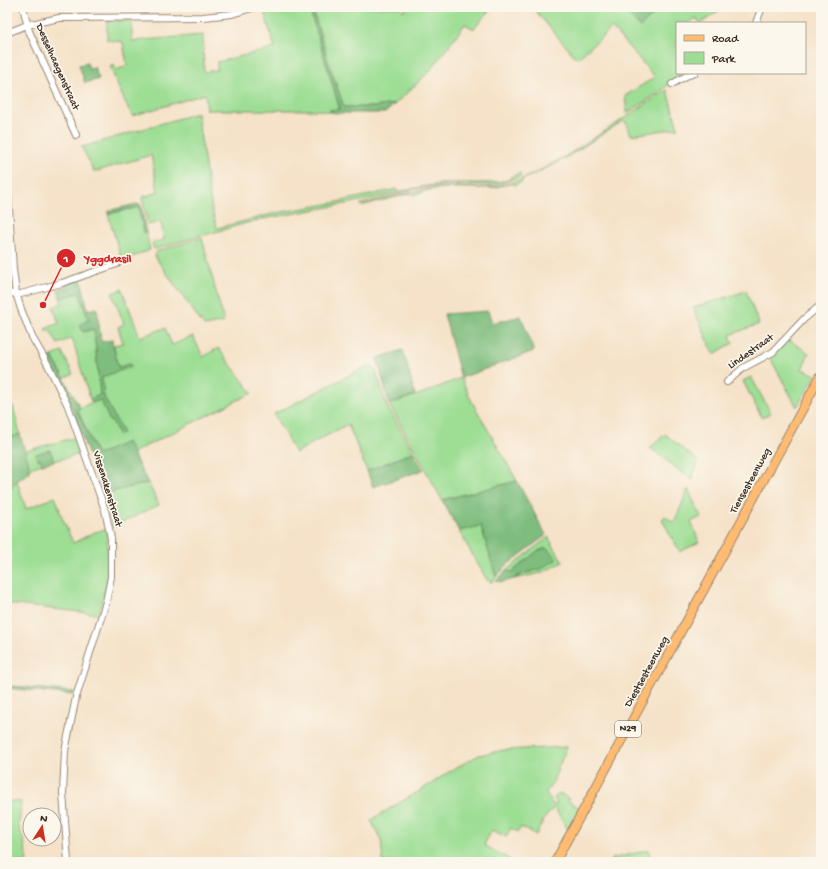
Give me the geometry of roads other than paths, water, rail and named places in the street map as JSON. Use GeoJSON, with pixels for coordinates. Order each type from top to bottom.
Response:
{"type":"FeatureCollection","features":[{"type":"Feature","properties":{"kind":"main road","name":"Tiensesteenweg"},"geometry":{"type":"LineString","coordinates":[[700,597],[821,375]]}},
{"type":"Feature","properties":{"kind":"main road","name":"Diestsesteenweg"},"geometry":{"type":"LineString","coordinates":[[555,862],[700,597]]}},
{"type":"Feature","properties":{"kind":"street","name":"Desselhaegenstraat"},"geometry":{"type":"LineString","coordinates":[[23,7],[27,25],[76,135]]}},
{"type":"Feature","properties":{"kind":"street"},"geometry":{"type":"LineString","coordinates":[[7,32],[47,20],[71,18],[218,16],[232,14],[255,7]]}},
{"type":"Feature","properties":{"kind":"street"},"geometry":{"type":"LineString","coordinates":[[756,22],[762,7]]}},
{"type":"Feature","properties":{"kind":"street"},"geometry":{"type":"LineString","coordinates":[[672,84],[692,74]]}},
{"type":"Feature","properties":{"kind":"street","name":"Vissenakenstraat"},"geometry":{"type":"LineString","coordinates":[[7,178],[12,269],[16,294],[28,328],[73,418],[106,510],[111,538],[111,577],[106,602],[76,697],[65,751],[63,793],[68,862]]}},
{"type":"Feature","properties":{"kind":"street"},"geometry":{"type":"LineString","coordinates":[[7,294],[16,294],[62,283],[117,264]]}},
{"type":"Feature","properties":{"kind":"street","name":"Lindestraat"},"geometry":{"type":"LineString","coordinates":[[727,382],[743,368],[773,352],[804,319],[821,306]]}},
{"type":"Feature","properties":{"kind":"place","name":"Yggdrasil"},"geometry":{"type":"Point","coordinates":[43,305]}}]}
